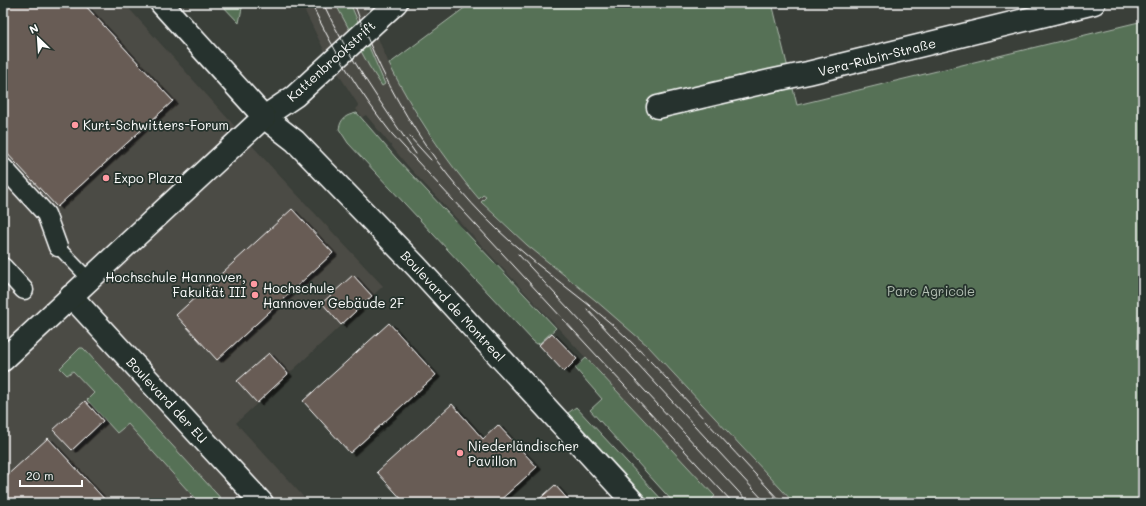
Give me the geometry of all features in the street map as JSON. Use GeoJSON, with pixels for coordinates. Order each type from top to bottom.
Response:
{"type":"FeatureCollection","features":[{"type":"Feature","properties":{"kind":"street","name":"Boulevard de Montreal"},"geometry":{"type":"LineString","coordinates":[[161,3],[264,117],[295,141],[416,266],[634,503]]}},
{"type":"Feature","properties":{"kind":"street","name":"Kattenbrookstrift"},"geometry":{"type":"LineString","coordinates":[[3,360],[264,117],[294,96],[396,3]]}},
{"type":"Feature","properties":{"kind":"street","name":"Vera-Rubin-Straße"},"geometry":{"type":"LineString","coordinates":[[658,107],[808,73],[1024,11],[1094,3]]}},
{"type":"Feature","properties":{"kind":"street"},"geometry":{"type":"LineString","coordinates":[[3,167],[46,214],[58,247]]}},
{"type":"Feature","properties":{"kind":"street"},"geometry":{"type":"LineString","coordinates":[[3,268],[24,290]]}},
{"type":"Feature","properties":{"kind":"street","name":"Boulevard der EU"},"geometry":{"type":"LineString","coordinates":[[71,296],[262,503]]}},
{"type":"Feature","properties":{"kind":"lane"},"geometry":{"type":"LineString","coordinates":[[58,247],[89,280]]}},
{"type":"Feature","properties":{"kind":"shaded area"},"geometry":{"type":"Polygon","coordinates":[[[3,3],[124,3],[275,171],[383,286],[236,423],[309,503],[3,503],[3,3]]]}},
{"type":"Feature","properties":{"kind":"shaded area"},"geometry":{"type":"Polygon","coordinates":[[[301,3],[363,3],[389,64],[419,120],[478,199],[484,195],[486,197],[482,202],[503,224],[620,320],[648,346],[794,503],[715,503],[712,499],[714,496],[407,165],[366,115],[362,117],[356,109],[359,106],[327,56],[301,3]]]}},
{"type":"Feature","properties":{"kind":"green space"},"geometry":{"type":"Polygon","coordinates":[[[220,3],[243,3],[239,23],[220,3]]]}},
{"type":"Feature","properties":{"kind":"green space"},"geometry":{"type":"Polygon","coordinates":[[[335,3],[350,3],[385,84],[382,86],[369,66],[335,3]]]}},
{"type":"Feature","properties":{"kind":"green space","name":"Parc Agricole"},"geometry":{"type":"Polygon","coordinates":[[[471,3],[772,3],[797,105],[1143,21],[1143,503],[794,503],[648,346],[595,300],[527,245],[481,202],[486,197],[483,195],[479,199],[453,167],[430,134],[389,64],[471,3]]]}},
{"type":"Feature","properties":{"kind":"green space"},"geometry":{"type":"Polygon","coordinates":[[[357,113],[396,158],[556,328],[540,343],[537,344],[533,341],[348,143],[339,129],[340,125],[345,118],[357,113]]]}},
{"type":"Feature","properties":{"kind":"green space"},"geometry":{"type":"Polygon","coordinates":[[[80,348],[85,350],[225,503],[199,503],[128,424],[117,433],[87,400],[94,393],[73,371],[67,375],[60,368],[80,348]]]}},
{"type":"Feature","properties":{"kind":"green space"},"geometry":{"type":"Polygon","coordinates":[[[586,358],[715,496],[712,499],[715,503],[674,503],[590,410],[602,399],[575,368],[586,358]]]}},
{"type":"Feature","properties":{"kind":"green space"},"geometry":{"type":"Polygon","coordinates":[[[576,407],[665,503],[651,503],[568,413],[576,407]]]}},
{"type":"Feature","properties":{"kind":"building","name":"Kurt-Schwitters-Forum"},"geometry":{"type":"Polygon","coordinates":[[[3,3],[83,3],[173,101],[57,207],[3,149],[3,3]]]}},
{"type":"Feature","properties":{"kind":"building","name":"Hochschule Hannover, Fakultät III"},"geometry":{"type":"Polygon","coordinates":[[[292,209],[333,253],[217,360],[176,315],[292,209]]]}},
{"type":"Feature","properties":{"kind":"building"},"geometry":{"type":"Polygon","coordinates":[[[353,275],[372,296],[341,325],[322,303],[353,275]]]}},
{"type":"Feature","properties":{"kind":"building"},"geometry":{"type":"Polygon","coordinates":[[[389,323],[436,375],[350,453],[303,401],[389,323]]]}},
{"type":"Feature","properties":{"kind":"building"},"geometry":{"type":"Polygon","coordinates":[[[552,333],[577,359],[564,372],[539,345],[552,333]]]}},
{"type":"Feature","properties":{"kind":"building"},"geometry":{"type":"Polygon","coordinates":[[[269,353],[288,374],[257,403],[237,381],[269,353]]]}},
{"type":"Feature","properties":{"kind":"building"},"geometry":{"type":"Polygon","coordinates":[[[85,401],[103,421],[72,450],[53,430],[85,401]]]}},
{"type":"Feature","properties":{"kind":"building","name":"Niederländischer Pavillon"},"geometry":{"type":"Polygon","coordinates":[[[452,404],[483,439],[498,425],[537,467],[497,503],[405,503],[377,472],[452,404]]]}},
{"type":"Feature","properties":{"kind":"building"},"geometry":{"type":"Polygon","coordinates":[[[48,438],[108,503],[3,503],[3,479],[48,438]]]}},
{"type":"Feature","properties":{"kind":"building"},"geometry":{"type":"Polygon","coordinates":[[[555,485],[571,503],[535,503],[555,485]]]}},
{"type":"Feature","properties":{"kind":"tram line"},"geometry":{"type":"LineString","coordinates":[[311,3],[348,71],[392,134],[733,503]]}},
{"type":"Feature","properties":{"kind":"tram line"},"geometry":{"type":"LineString","coordinates":[[323,3],[354,62],[416,154]]}},
{"type":"Feature","properties":{"kind":"tram line"},"geometry":{"type":"LineString","coordinates":[[354,3],[381,69],[398,101],[417,132],[460,190],[510,241],[535,263],[601,315],[634,345],[663,374],[782,503]]}},
{"type":"Feature","properties":{"kind":"tram line"},"geometry":{"type":"LineString","coordinates":[[410,137],[431,160]]}},
{"type":"Feature","properties":{"kind":"tram line"},"geometry":{"type":"LineString","coordinates":[[518,254],[749,503]]}},
{"type":"Feature","properties":{"kind":"tram line"},"geometry":{"type":"LineString","coordinates":[[587,309],[766,503]]}},
{"type":"Feature","properties":{"kind":"place","name":"Kurt-Schwitters-Forum"},"geometry":{"type":"Point","coordinates":[75,125]}},
{"type":"Feature","properties":{"kind":"place","name":"Expo Plaza"},"geometry":{"type":"Point","coordinates":[106,178]}},
{"type":"Feature","properties":{"kind":"place","name":"Hochschule Hannover, Fakultät III"},"geometry":{"type":"Point","coordinates":[254,284]}},
{"type":"Feature","properties":{"kind":"place","name":"Hochschule Hannover Gebäude 2F"},"geometry":{"type":"Point","coordinates":[255,295]}},
{"type":"Feature","properties":{"kind":"place","name":"Niederländischer Pavillon"},"geometry":{"type":"Point","coordinates":[460,453]}}]}
